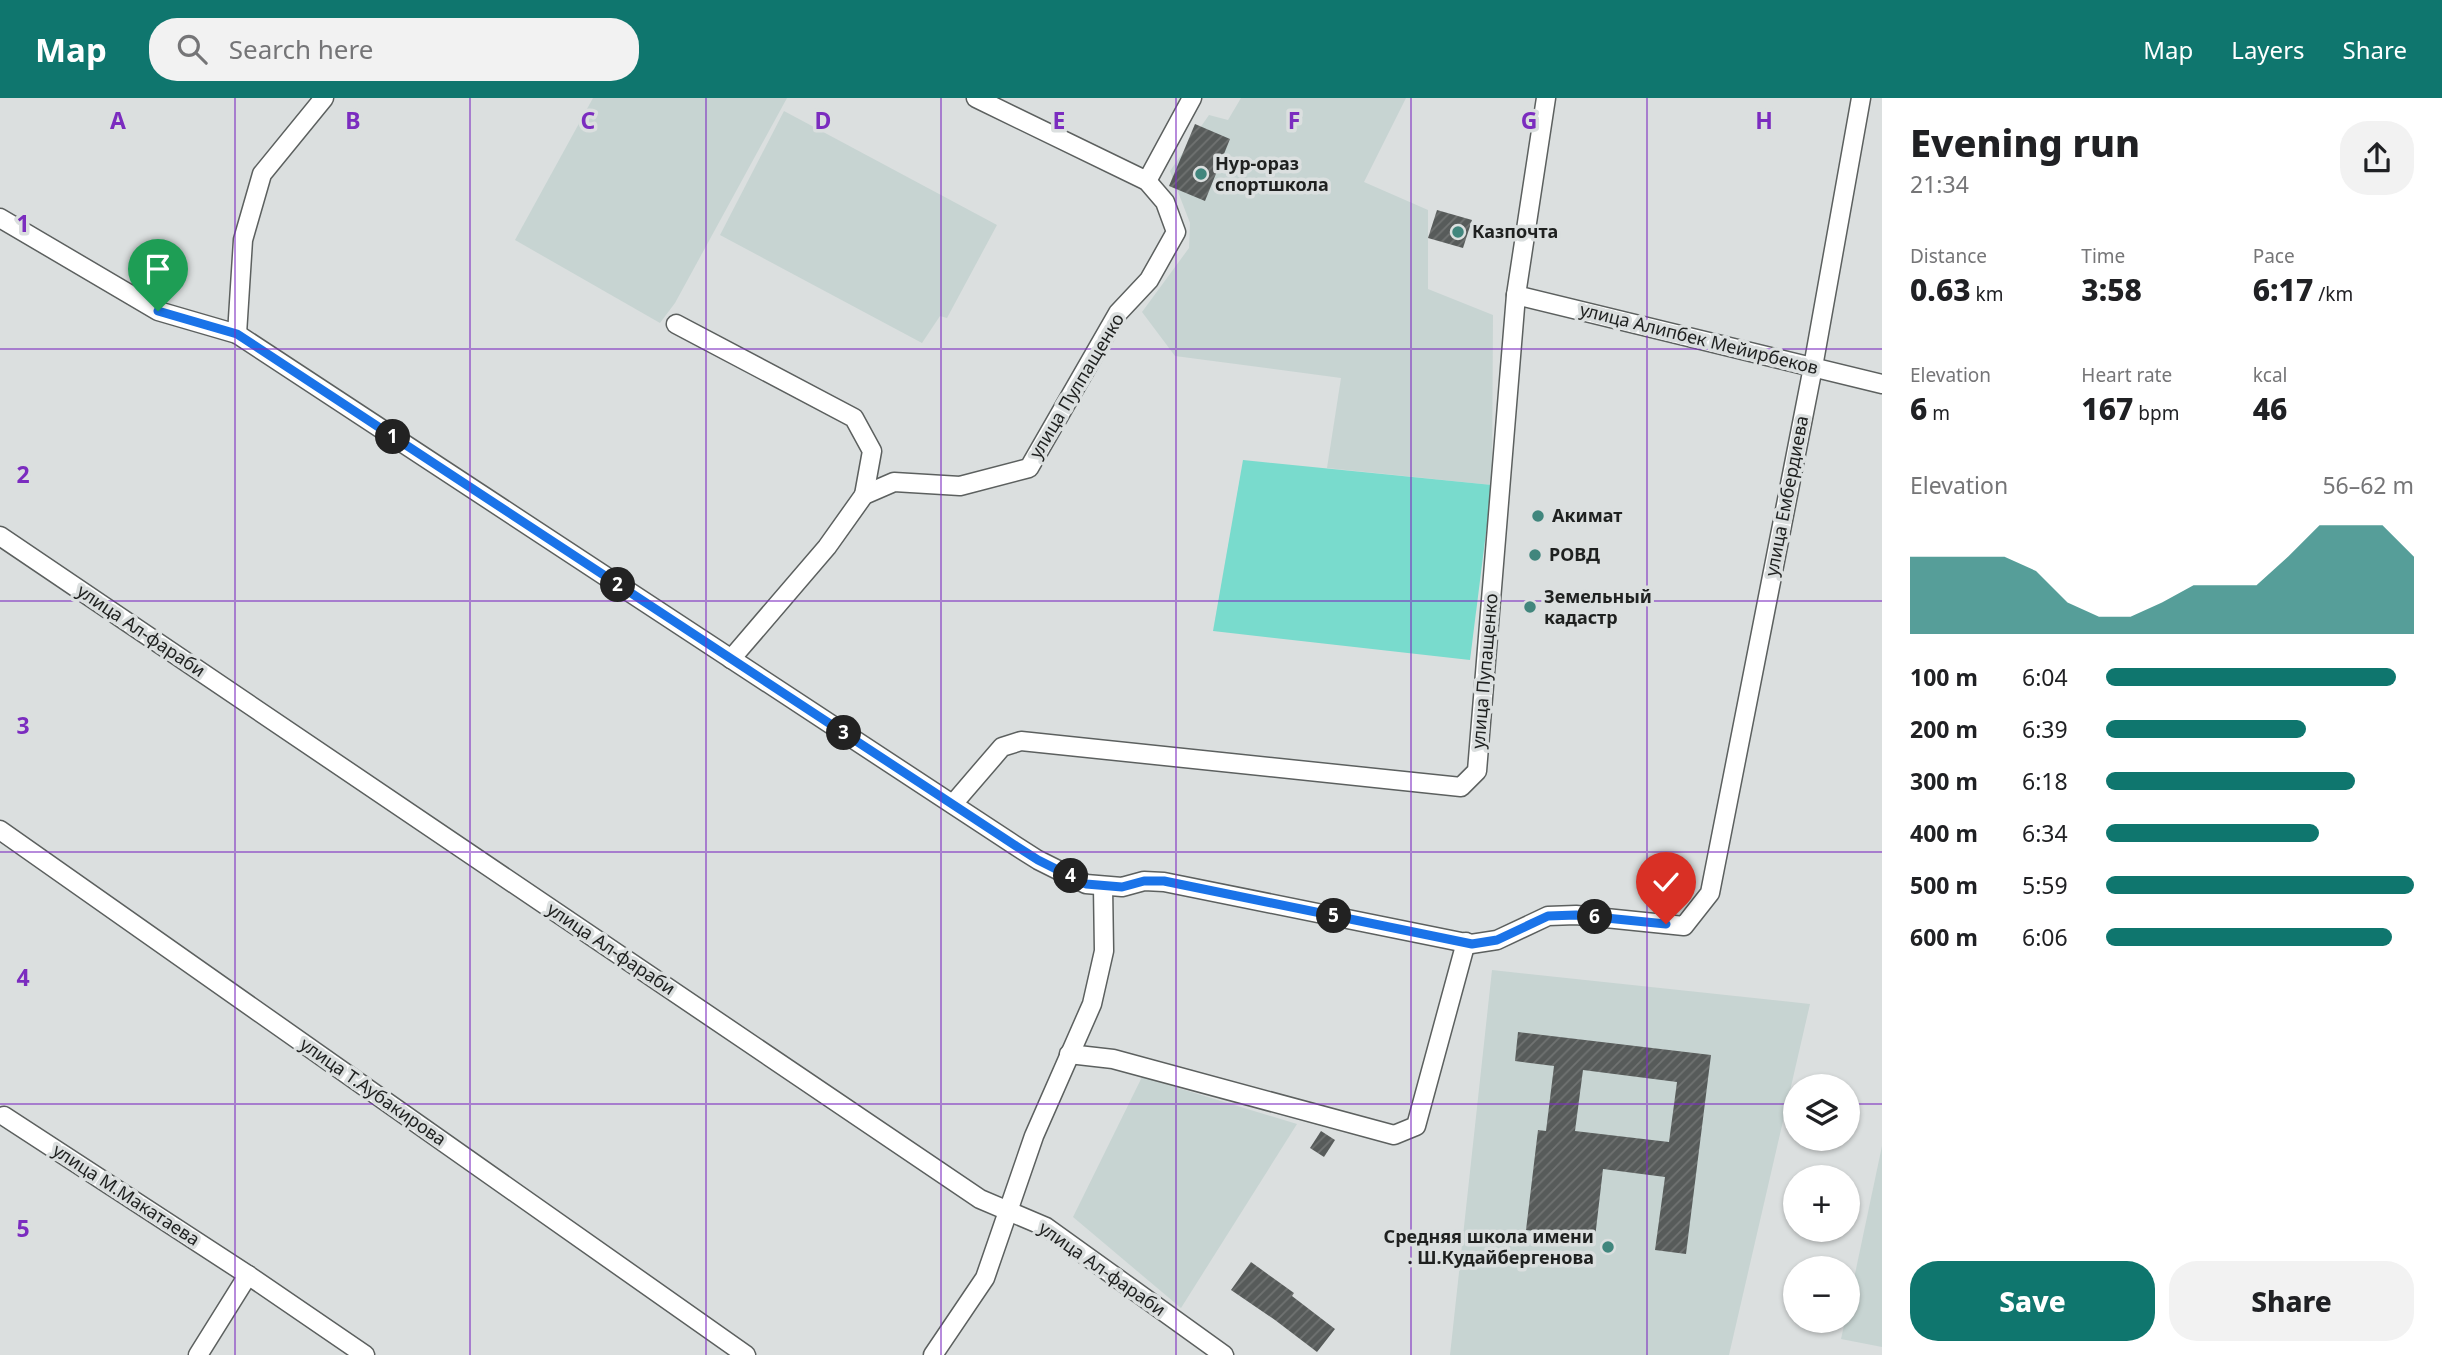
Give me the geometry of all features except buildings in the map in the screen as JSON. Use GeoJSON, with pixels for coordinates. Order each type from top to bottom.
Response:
{"type":"FeatureCollection","features":[{"type":"Feature","properties":{"kind":"street"},"geometry":{"type":"LineString","coordinates":[[237,334],[243,240],[262,174],[324,98]]}},
{"type":"Feature","properties":{"kind":"street","name":"улица Пулпащенко"},"geometry":{"type":"LineString","coordinates":[[864,495],[894,482],[960,486],[1028,468],[1118,313],[1149,280],[1176,232],[1165,202],[1147,181],[976,98]]}},
{"type":"Feature","properties":{"kind":"street"},"geometry":{"type":"LineString","coordinates":[[1147,181],[1192,98]]}},
{"type":"Feature","properties":{"kind":"street","name":"улица Пупащенко"},"geometry":{"type":"LineString","coordinates":[[953,804],[1002,747],[1021,741],[1461,787],[1476,771],[1516,295],[1546,98]]}},
{"type":"Feature","properties":{"kind":"street","name":"улица Ембердиева"},"geometry":{"type":"LineString","coordinates":[[1466,942],[1497,940],[1548,916],[1576,915],[1684,926],[1710,893],[1813,367],[1861,98]]}},
{"type":"Feature","properties":{"kind":"street"},"geometry":{"type":"LineString","coordinates":[[0,218],[158,311],[237,334],[1038,860],[1086,884],[1122,887],[1144,881],[1164,881],[1466,942],[1416,1126],[1394,1135],[1113,1059],[1069,1054]]}},
{"type":"Feature","properties":{"kind":"street","name":"улица Алипбек Мейирбеков"},"geometry":{"type":"LineString","coordinates":[[1516,295],[1882,384]]}},
{"type":"Feature","properties":{"kind":"street"},"geometry":{"type":"LineString","coordinates":[[676,324],[854,418],[872,451],[864,495],[827,547],[731,659]]}},
{"type":"Feature","properties":{"kind":"street","name":"улица Ал-фараби"},"geometry":{"type":"LineString","coordinates":[[0,536],[971,1192],[1046,1227],[1224,1355]]}},
{"type":"Feature","properties":{"kind":"street","name":"улица Т.Аубакирова"},"geometry":{"type":"LineString","coordinates":[[0,830],[746,1355]]}},
{"type":"Feature","properties":{"kind":"street"},"geometry":{"type":"LineString","coordinates":[[933,1355],[985,1278],[1034,1136],[1092,1004],[1104,951],[1103,886]]}},
{"type":"Feature","properties":{"kind":"street","name":"улица М.Макатаева"},"geometry":{"type":"LineString","coordinates":[[1,1117],[248,1275],[365,1355]]}},
{"type":"Feature","properties":{"kind":"street"},"geometry":{"type":"LineString","coordinates":[[198,1355],[248,1275]]}},
{"type":"Feature","properties":{"kind":"shaded area"},"geometry":{"type":"Polygon","coordinates":[[[593,98],[787,98],[675,303],[660,323],[515,240],[593,98]]]}},
{"type":"Feature","properties":{"kind":"shaded area"},"geometry":{"type":"Polygon","coordinates":[[[1241,98],[1406,98],[1364,182],[1428,210],[1428,289],[1493,315],[1492,485],[1327,468],[1341,378],[1175,356],[1142,312],[1189,248],[1190,223],[1170,171],[1209,115],[1228,120],[1241,98]]]}},
{"type":"Feature","properties":{"kind":"shaded area"},"geometry":{"type":"Polygon","coordinates":[[[784,111],[997,225],[947,318],[940,316],[922,343],[720,235],[784,111]]]}},
{"type":"Feature","properties":{"kind":"shaded area","name":"Средняя школа имени . Ш.Кудайбергенова"},"geometry":{"type":"Polygon","coordinates":[[[1492,970],[1810,1004],[1794,1074],[1783,1074],[1783,1121],[1729,1355],[1450,1355],[1492,970]]]}},
{"type":"Feature","properties":{"kind":"shaded area"},"geometry":{"type":"Polygon","coordinates":[[[1142,1077],[1297,1124],[1181,1308],[1073,1217],[1142,1077]]]}},
{"type":"Feature","properties":{"kind":"shaded area"},"geometry":{"type":"Polygon","coordinates":[[[1882,1146],[1882,1347],[1841,1339],[1842,1333],[1860,1333],[1859,1256],[1882,1146]]]}},
{"type":"Feature","properties":{"kind":"green space"},"geometry":{"type":"Polygon","coordinates":[[[1243,460],[1492,485],[1470,660],[1213,631],[1243,460]]]}},
{"type":"Feature","properties":{"kind":"place","name":"Нур-ораз спортшкола"},"geometry":{"type":"Point","coordinates":[1201,174]}},
{"type":"Feature","properties":{"kind":"place","name":"Казпочта"},"geometry":{"type":"Point","coordinates":[1458,232]}},
{"type":"Feature","properties":{"kind":"place","name":"Акимат"},"geometry":{"type":"Point","coordinates":[1538,516]}},
{"type":"Feature","properties":{"kind":"place","name":"РОВД"},"geometry":{"type":"Point","coordinates":[1535,555]}},
{"type":"Feature","properties":{"kind":"place","name":"Земельный кадастр"},"geometry":{"type":"Point","coordinates":[1530,607]}},
{"type":"Feature","properties":{"kind":"place","name":"Средняя школа имени . Ш.Кудайбергенова"},"geometry":{"type":"Point","coordinates":[1608,1247]}},
{"type":"Feature","properties":{"kind":"route"},"geometry":{"type":"LineString","coordinates":[[158,311],[237,334],[1016,846],[1086,884],[1122,887],[1144,881],[1164,881],[1472,944],[1497,940],[1548,916],[1576,915],[1666,924]]}}]}
